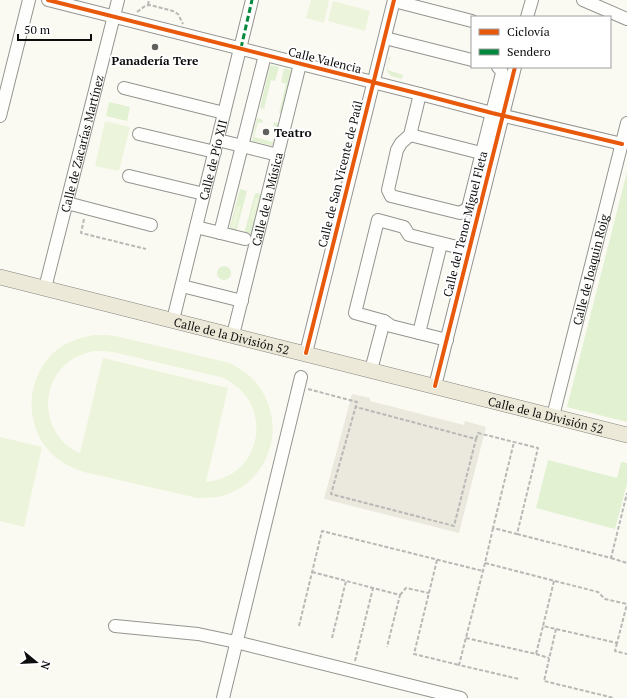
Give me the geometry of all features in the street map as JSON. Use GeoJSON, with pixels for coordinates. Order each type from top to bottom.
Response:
{"type":"FeatureCollection","features":[{"type":"Feature","properties":{"kind":"main road","name":"Calle de la División 52"},"geometry":{"type":"LineString","coordinates":[[0,276],[627,434]]}},
{"type":"Feature","properties":{"kind":"street"},"geometry":{"type":"LineString","coordinates":[[0,116],[29,0]]}},
{"type":"Feature","properties":{"kind":"street","name":"Calle Valencia"},"geometry":{"type":"LineString","coordinates":[[48,0],[497,114],[622,144]]}},
{"type":"Feature","properties":{"kind":"street","name":"Calle de Zacarías Martínez"},"geometry":{"type":"LineString","coordinates":[[45,288],[118,0]]}},
{"type":"Feature","properties":{"kind":"street","name":"Calle de Pío XII"},"geometry":{"type":"LineString","coordinates":[[173,320],[252,0]]}},
{"type":"Feature","properties":{"kind":"street"},"geometry":{"type":"LineString","coordinates":[[394,0],[471,21]]}},
{"type":"Feature","properties":{"kind":"street","name":"Calle de San Vicente de Paúl"},"geometry":{"type":"LineString","coordinates":[[306,354],[394,0]]}},
{"type":"Feature","properties":{"kind":"street"},"geometry":{"type":"LineString","coordinates":[[527,16],[532,0]]}},
{"type":"Feature","properties":{"kind":"street"},"geometry":{"type":"LineString","coordinates":[[583,0],[627,19]]}},
{"type":"Feature","properties":{"kind":"street"},"geometry":{"type":"LineString","coordinates":[[385,38],[471,60]]}},
{"type":"Feature","properties":{"kind":"street"},"geometry":{"type":"LineString","coordinates":[[220,233],[265,55]]}},
{"type":"Feature","properties":{"kind":"street","name":"Calle de la Música"},"geometry":{"type":"LineString","coordinates":[[233,335],[300,64]]}},
{"type":"Feature","properties":{"kind":"street"},"geometry":{"type":"LineString","coordinates":[[481,153],[410,135],[404,138],[397,150],[388,190],[391,196],[460,213],[468,208],[481,153],[497,114],[502,73],[502,70],[499,68]]}},
{"type":"Feature","properties":{"kind":"street","name":"Calle del Tenor Miguel Fleta"},"geometry":{"type":"LineString","coordinates":[[435,386],[469,250],[497,114],[515,68]]}},
{"type":"Feature","properties":{"kind":"street"},"geometry":{"type":"LineString","coordinates":[[124,88],[224,112]]}},
{"type":"Feature","properties":{"kind":"street"},"geometry":{"type":"LineString","coordinates":[[410,135],[420,94]]}},
{"type":"Feature","properties":{"kind":"street","name":"Calle de Joaquin Roig"},"geometry":{"type":"LineString","coordinates":[[553,416],[627,123]]}},
{"type":"Feature","properties":{"kind":"street"},"geometry":{"type":"LineString","coordinates":[[139,134],[215,152]]}},
{"type":"Feature","properties":{"kind":"street"},"geometry":{"type":"LineString","coordinates":[[218,140],[278,155]]}},
{"type":"Feature","properties":{"kind":"street"},"geometry":{"type":"LineString","coordinates":[[129,176],[204,194]]}},
{"type":"Feature","properties":{"kind":"street"},"geometry":{"type":"LineString","coordinates":[[67,203],[151,225]]}},
{"type":"Feature","properties":{"kind":"street"},"geometry":{"type":"LineString","coordinates":[[447,340],[391,326],[384,321],[355,313],[378,220],[404,227],[409,235],[469,250]]}},
{"type":"Feature","properties":{"kind":"street"},"geometry":{"type":"LineString","coordinates":[[196,227],[245,239]]}},
{"type":"Feature","properties":{"kind":"street"},"geometry":{"type":"LineString","coordinates":[[419,333],[441,244]]}},
{"type":"Feature","properties":{"kind":"street"},"geometry":{"type":"LineString","coordinates":[[182,286],[242,301]]}},
{"type":"Feature","properties":{"kind":"street"},"geometry":{"type":"LineString","coordinates":[[371,370],[384,321]]}},
{"type":"Feature","properties":{"kind":"street"},"geometry":{"type":"LineString","coordinates":[[223,698],[300,382]]}},
{"type":"Feature","properties":{"kind":"street"},"geometry":{"type":"LineString","coordinates":[[116,626],[198,634],[236,642],[461,698]]}},
{"type":"Feature","properties":{"kind":"path"},"geometry":{"type":"LineString","coordinates":[[133,15],[148,5],[149,0]]}},
{"type":"Feature","properties":{"kind":"path"},"geometry":{"type":"LineString","coordinates":[[148,5],[175,12],[180,16],[186,29]]}},
{"type":"Feature","properties":{"kind":"path"},"geometry":{"type":"LineString","coordinates":[[86,208],[80,233],[146,249]]}},
{"type":"Feature","properties":{"kind":"path"},"geometry":{"type":"LineString","coordinates":[[300,382],[357,402],[331,494],[454,526],[478,433],[538,448],[517,534]]}},
{"type":"Feature","properties":{"kind":"path"},"geometry":{"type":"LineString","coordinates":[[356,407],[476,439]]}},
{"type":"Feature","properties":{"kind":"path"},"geometry":{"type":"LineString","coordinates":[[459,665],[514,442]]}},
{"type":"Feature","properties":{"kind":"path"},"geometry":{"type":"LineString","coordinates":[[611,558],[627,494]]}},
{"type":"Feature","properties":{"kind":"path"},"geometry":{"type":"LineString","coordinates":[[493,528],[627,562]]}},
{"type":"Feature","properties":{"kind":"path"},"geometry":{"type":"LineString","coordinates":[[299,626],[322,531],[482,571]]}},
{"type":"Feature","properties":{"kind":"path"},"geometry":{"type":"LineString","coordinates":[[437,560],[414,654],[519,679]]}},
{"type":"Feature","properties":{"kind":"path"},"geometry":{"type":"LineString","coordinates":[[484,563],[598,592],[605,599],[627,604],[615,651],[627,654]]}},
{"type":"Feature","properties":{"kind":"path"},"geometry":{"type":"LineString","coordinates":[[312,572],[400,595]]}},
{"type":"Feature","properties":{"kind":"path"},"geometry":{"type":"LineString","coordinates":[[332,638],[346,581]]}},
{"type":"Feature","properties":{"kind":"path"},"geometry":{"type":"LineString","coordinates":[[536,654],[554,581]]}},
{"type":"Feature","properties":{"kind":"path"},"geometry":{"type":"LineString","coordinates":[[352,671],[374,588]]}},
{"type":"Feature","properties":{"kind":"path"},"geometry":{"type":"LineString","coordinates":[[387,647],[400,595],[406,588],[429,593]]}},
{"type":"Feature","properties":{"kind":"path"},"geometry":{"type":"LineString","coordinates":[[543,626],[617,643]]}},
{"type":"Feature","properties":{"kind":"path"},"geometry":{"type":"LineString","coordinates":[[556,629],[544,681],[614,698]]}},
{"type":"Feature","properties":{"kind":"path"},"geometry":{"type":"LineString","coordinates":[[466,638],[549,658]]}},
{"type":"Feature","properties":{"kind":"green space"},"geometry":{"type":"Polygon","coordinates":[[[311,0],[329,0],[324,23],[306,18],[311,0]]]}},
{"type":"Feature","properties":{"kind":"green space"},"geometry":{"type":"Polygon","coordinates":[[[333,1],[370,11],[365,31],[328,21],[333,1]]]}},
{"type":"Feature","properties":{"kind":"green space"},"geometry":{"type":"Polygon","coordinates":[[[389,57],[391,57],[388,70],[403,75],[402,79],[391,76],[387,71],[389,57]]]}},
{"type":"Feature","properties":{"kind":"green space"},"geometry":{"type":"Polygon","coordinates":[[[270,65],[279,67],[275,81],[271,80],[264,109],[260,108],[270,65]]]}},
{"type":"Feature","properties":{"kind":"green space"},"geometry":{"type":"Polygon","coordinates":[[[284,68],[292,70],[282,113],[279,113],[286,84],[281,82],[284,68]]]}},
{"type":"Feature","properties":{"kind":"green space"},"geometry":{"type":"Polygon","coordinates":[[[109,102],[130,107],[127,121],[106,116],[109,102]]]}},
{"type":"Feature","properties":{"kind":"green space"},"geometry":{"type":"Polygon","coordinates":[[[257,118],[263,120],[262,123],[258,122],[254,137],[273,142],[277,127],[273,126],[274,122],[279,124],[274,146],[252,141],[257,118]]]}},
{"type":"Feature","properties":{"kind":"green space"},"geometry":{"type":"Polygon","coordinates":[[[105,121],[130,127],[119,171],[95,166],[105,121]]]}},
{"type":"Feature","properties":{"kind":"green space"},"geometry":{"type":"Polygon","coordinates":[[[627,172],[627,422],[567,407],[627,172]]]}},
{"type":"Feature","properties":{"kind":"green space"},"geometry":{"type":"Polygon","coordinates":[[[240,189],[247,191],[236,232],[229,230],[240,189]]]}},
{"type":"Feature","properties":{"kind":"green space"},"geometry":{"type":"Polygon","coordinates":[[[255,193],[262,194],[251,236],[244,234],[255,193]]]}},
{"type":"Feature","properties":{"kind":"green space"},"geometry":{"type":"Polygon","coordinates":[[[256,197],[259,198],[254,220],[250,219],[256,197]]]}},
{"type":"Feature","properties":{"kind":"green space"},"geometry":{"type":"Polygon","coordinates":[[[237,206],[241,206],[235,228],[231,228],[237,206]]]}},
{"type":"Feature","properties":{"kind":"green space"},"geometry":{"type":"Polygon","coordinates":[[[221,266],[227,266],[231,270],[231,276],[227,280],[221,280],[217,276],[217,270],[221,266]]]}},
{"type":"Feature","properties":{"kind":"green space"},"geometry":{"type":"Polygon","coordinates":[[[94,335],[116,336],[230,363],[252,378],[258,385],[267,401],[272,417],[272,434],[269,450],[262,465],[252,478],[239,489],[222,496],[213,498],[197,498],[84,472],[68,466],[54,456],[43,444],[36,430],[32,415],[32,399],[35,384],[40,370],[50,357],[62,346],[78,339],[94,335]],[[104,351],[87,353],[72,360],[56,375],[51,387],[48,400],[52,426],[59,437],[68,446],[80,453],[103,358],[228,388],[206,482],[226,477],[237,470],[244,463],[254,444],[256,424],[251,404],[243,392],[236,386],[224,378],[104,351]]]}},
{"type":"Feature","properties":{"kind":"green space"},"geometry":{"type":"Polygon","coordinates":[[[0,437],[42,447],[24,527],[0,521],[0,437]]]}},
{"type":"Feature","properties":{"kind":"green space"},"geometry":{"type":"Polygon","coordinates":[[[548,460],[617,478],[621,462],[627,463],[627,484],[615,529],[536,508],[548,460]]]}},
{"type":"Feature","properties":{"kind":"shaded area"},"geometry":{"type":"Polygon","coordinates":[[[352,394],[370,398],[370,401],[464,425],[465,421],[486,427],[459,533],[324,499],[352,394]]]}},
{"type":"Feature","properties":{"kind":"marked path"},"geometry":{"type":"LineString","coordinates":[[241,48],[252,0]]}},
{"type":"Feature","properties":{"kind":"cycle path"},"geometry":{"type":"LineString","coordinates":[[48,0],[492,113],[622,144]]}},
{"type":"Feature","properties":{"kind":"cycle path"},"geometry":{"type":"LineString","coordinates":[[306,353],[394,0]]}},
{"type":"Feature","properties":{"kind":"cycle path"},"geometry":{"type":"LineString","coordinates":[[435,386],[515,68]]}},
{"type":"Feature","properties":{"kind":"place","name":"Panadería Tere"},"geometry":{"type":"Point","coordinates":[155,47]}},
{"type":"Feature","properties":{"kind":"place","name":"Teatro"},"geometry":{"type":"Point","coordinates":[266,132]}}]}
